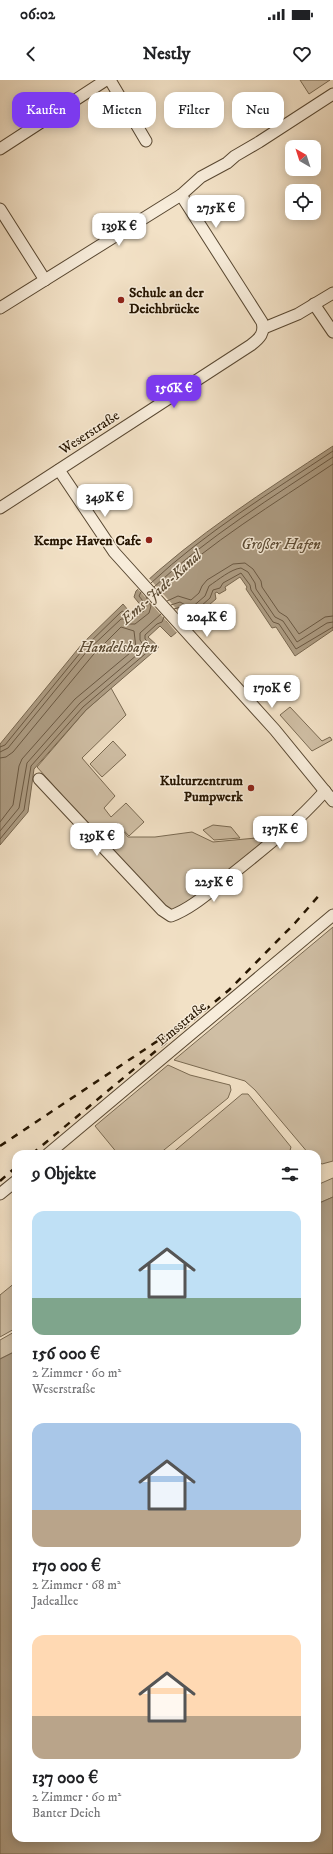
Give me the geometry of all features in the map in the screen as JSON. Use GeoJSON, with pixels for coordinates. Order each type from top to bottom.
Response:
{"type":"FeatureCollection","features":[{"type":"Feature","properties":{"kind":"street"},"geometry":{"type":"LineString","coordinates":[[0,149],[106,80]]}},
{"type":"Feature","properties":{"kind":"street"},"geometry":{"type":"LineString","coordinates":[[110,80],[146,141]]}},
{"type":"Feature","properties":{"kind":"street"},"geometry":{"type":"LineString","coordinates":[[0,308],[181,195],[201,177],[227,163],[235,156],[333,94]]}},
{"type":"Feature","properties":{"kind":"street"},"geometry":{"type":"LineString","coordinates":[[181,195],[262,322],[264,328],[284,322],[333,293]]}},
{"type":"Feature","properties":{"kind":"street"},"geometry":{"type":"LineString","coordinates":[[0,209],[45,280]]}},
{"type":"Feature","properties":{"kind":"street"},"geometry":{"type":"LineString","coordinates":[[314,304],[333,332]]}},
{"type":"Feature","properties":{"kind":"street","name":"Weserstraße"},"geometry":{"type":"LineString","coordinates":[[0,508],[252,345],[262,334],[264,328]]}},
{"type":"Feature","properties":{"kind":"street"},"geometry":{"type":"LineString","coordinates":[[59,470],[114,552],[276,730],[333,801]]}},
{"type":"Feature","properties":{"kind":"street"},"geometry":{"type":"LineString","coordinates":[[39,779],[162,910],[170,916],[186,910],[256,855],[289,827],[325,791]]}},
{"type":"Feature","properties":{"kind":"street","name":"Emsstraße"},"geometry":{"type":"LineString","coordinates":[[53,1150],[333,915]]}},
{"type":"Feature","properties":{"kind":"street"},"geometry":{"type":"LineString","coordinates":[[0,1194],[12,1184]]}},
{"type":"Feature","properties":{"kind":"shaded area"},"geometry":{"type":"Polygon","coordinates":[[[300,80],[330,80],[309,94],[300,80]]]}},
{"type":"Feature","properties":{"kind":"shaded area"},"geometry":{"type":"Polygon","coordinates":[[[111,688],[126,715],[82,758],[115,796],[104,808],[111,817],[126,803],[144,822],[129,836],[117,823],[128,837],[155,837],[192,832],[213,842],[256,838],[262,843],[186,907],[172,913],[162,907],[37,767],[86,710],[111,688]]]}},
{"type":"Feature","properties":{"kind":"shaded area"},"geometry":{"type":"Polygon","coordinates":[[[290,707],[322,741],[330,737],[332,740],[312,751],[280,715],[290,707]]]}},
{"type":"Feature","properties":{"kind":"shaded area"},"geometry":{"type":"Polygon","coordinates":[[[113,741],[126,755],[102,777],[90,764],[113,741]]]}},
{"type":"Feature","properties":{"kind":"shaded area"},"geometry":{"type":"Polygon","coordinates":[[[213,825],[231,827],[240,838],[214,840],[203,830],[213,825]]]}},
{"type":"Feature","properties":{"kind":"shaded area"},"geometry":{"type":"Polygon","coordinates":[[[333,927],[333,1161],[322,1164],[321,1150],[306,1150],[255,1090],[245,1081],[174,1060],[333,927]]]}},
{"type":"Feature","properties":{"kind":"shaded area"},"geometry":{"type":"Polygon","coordinates":[[[168,1065],[190,1075],[230,1085],[231,1090],[228,1098],[164,1150],[115,1150],[95,1126],[168,1065]]]}},
{"type":"Feature","properties":{"kind":"shaded area"},"geometry":{"type":"Polygon","coordinates":[[[242,1094],[248,1094],[291,1147],[290,1150],[176,1150],[242,1094]]]}},
{"type":"Feature","properties":{"kind":"shaded area"},"geometry":{"type":"Polygon","coordinates":[[[333,1178],[333,1197],[321,1202],[321,1183],[333,1178]]]}},
{"type":"Feature","properties":{"kind":"shaded area"},"geometry":{"type":"Polygon","coordinates":[[[12,1285],[12,1330],[0,1337],[0,1295],[12,1285]]]}},
{"type":"Feature","properties":{"kind":"shaded area"},"geometry":{"type":"Polygon","coordinates":[[[12,1333],[12,1353],[0,1359],[0,1340],[12,1333]]]}},
{"type":"Feature","properties":{"kind":"water","name":"Großer Hafen"},"geometry":{"type":"Polygon","coordinates":[[[333,446],[333,630],[295,656],[276,627],[272,628],[246,589],[247,587],[240,577],[225,587],[226,590],[219,594],[217,592],[215,593],[216,599],[189,622],[179,611],[166,621],[177,632],[171,637],[160,626],[148,637],[159,647],[86,710],[34,769],[28,812],[0,845],[0,744],[82,644],[123,604],[133,616],[142,607],[134,597],[136,591],[206,532],[333,446]]]}},
{"type":"Feature","properties":{"kind":"water"},"geometry":{"type":"Polygon","coordinates":[[[333,1197],[333,1854],[0,1854],[0,1359],[12,1353],[12,1842],[321,1842],[321,1202],[333,1197]]]}},
{"type":"Feature","properties":{"kind":"pier"},"geometry":{"type":"Polygon","coordinates":[[[148,577],[189,623],[179,613],[169,621],[178,631],[177,633],[137,588],[148,577]]]}},
{"type":"Feature","properties":{"kind":"railway"},"geometry":{"type":"LineString","coordinates":[[37,1150],[229,990],[295,923],[322,892]]}},
{"type":"Feature","properties":{"kind":"railway"},"geometry":{"type":"LineString","coordinates":[[0,1146],[168,1034]]}},
{"type":"Feature","properties":{"kind":"railway"},"geometry":{"type":"LineString","coordinates":[[0,1181],[12,1170]]}},
{"type":"Feature","properties":{"kind":"place","name":"Schule an der Deichbrücke"},"geometry":{"type":"Point","coordinates":[121,300]}},
{"type":"Feature","properties":{"kind":"place","name":"Kempe Haven Cafe"},"geometry":{"type":"Point","coordinates":[149,540]}},
{"type":"Feature","properties":{"kind":"place","name":"Kulturzentrum Pumpwerk"},"geometry":{"type":"Point","coordinates":[251,788]}},
{"type":"Feature","properties":{"kind":"water label","name":"Ems-Jade-Kanal"},"geometry":{"type":"Point","coordinates":[161,587]}},
{"type":"Feature","properties":{"kind":"water label","name":"Handelshafen"},"geometry":{"type":"Point","coordinates":[118,647]}}]}
